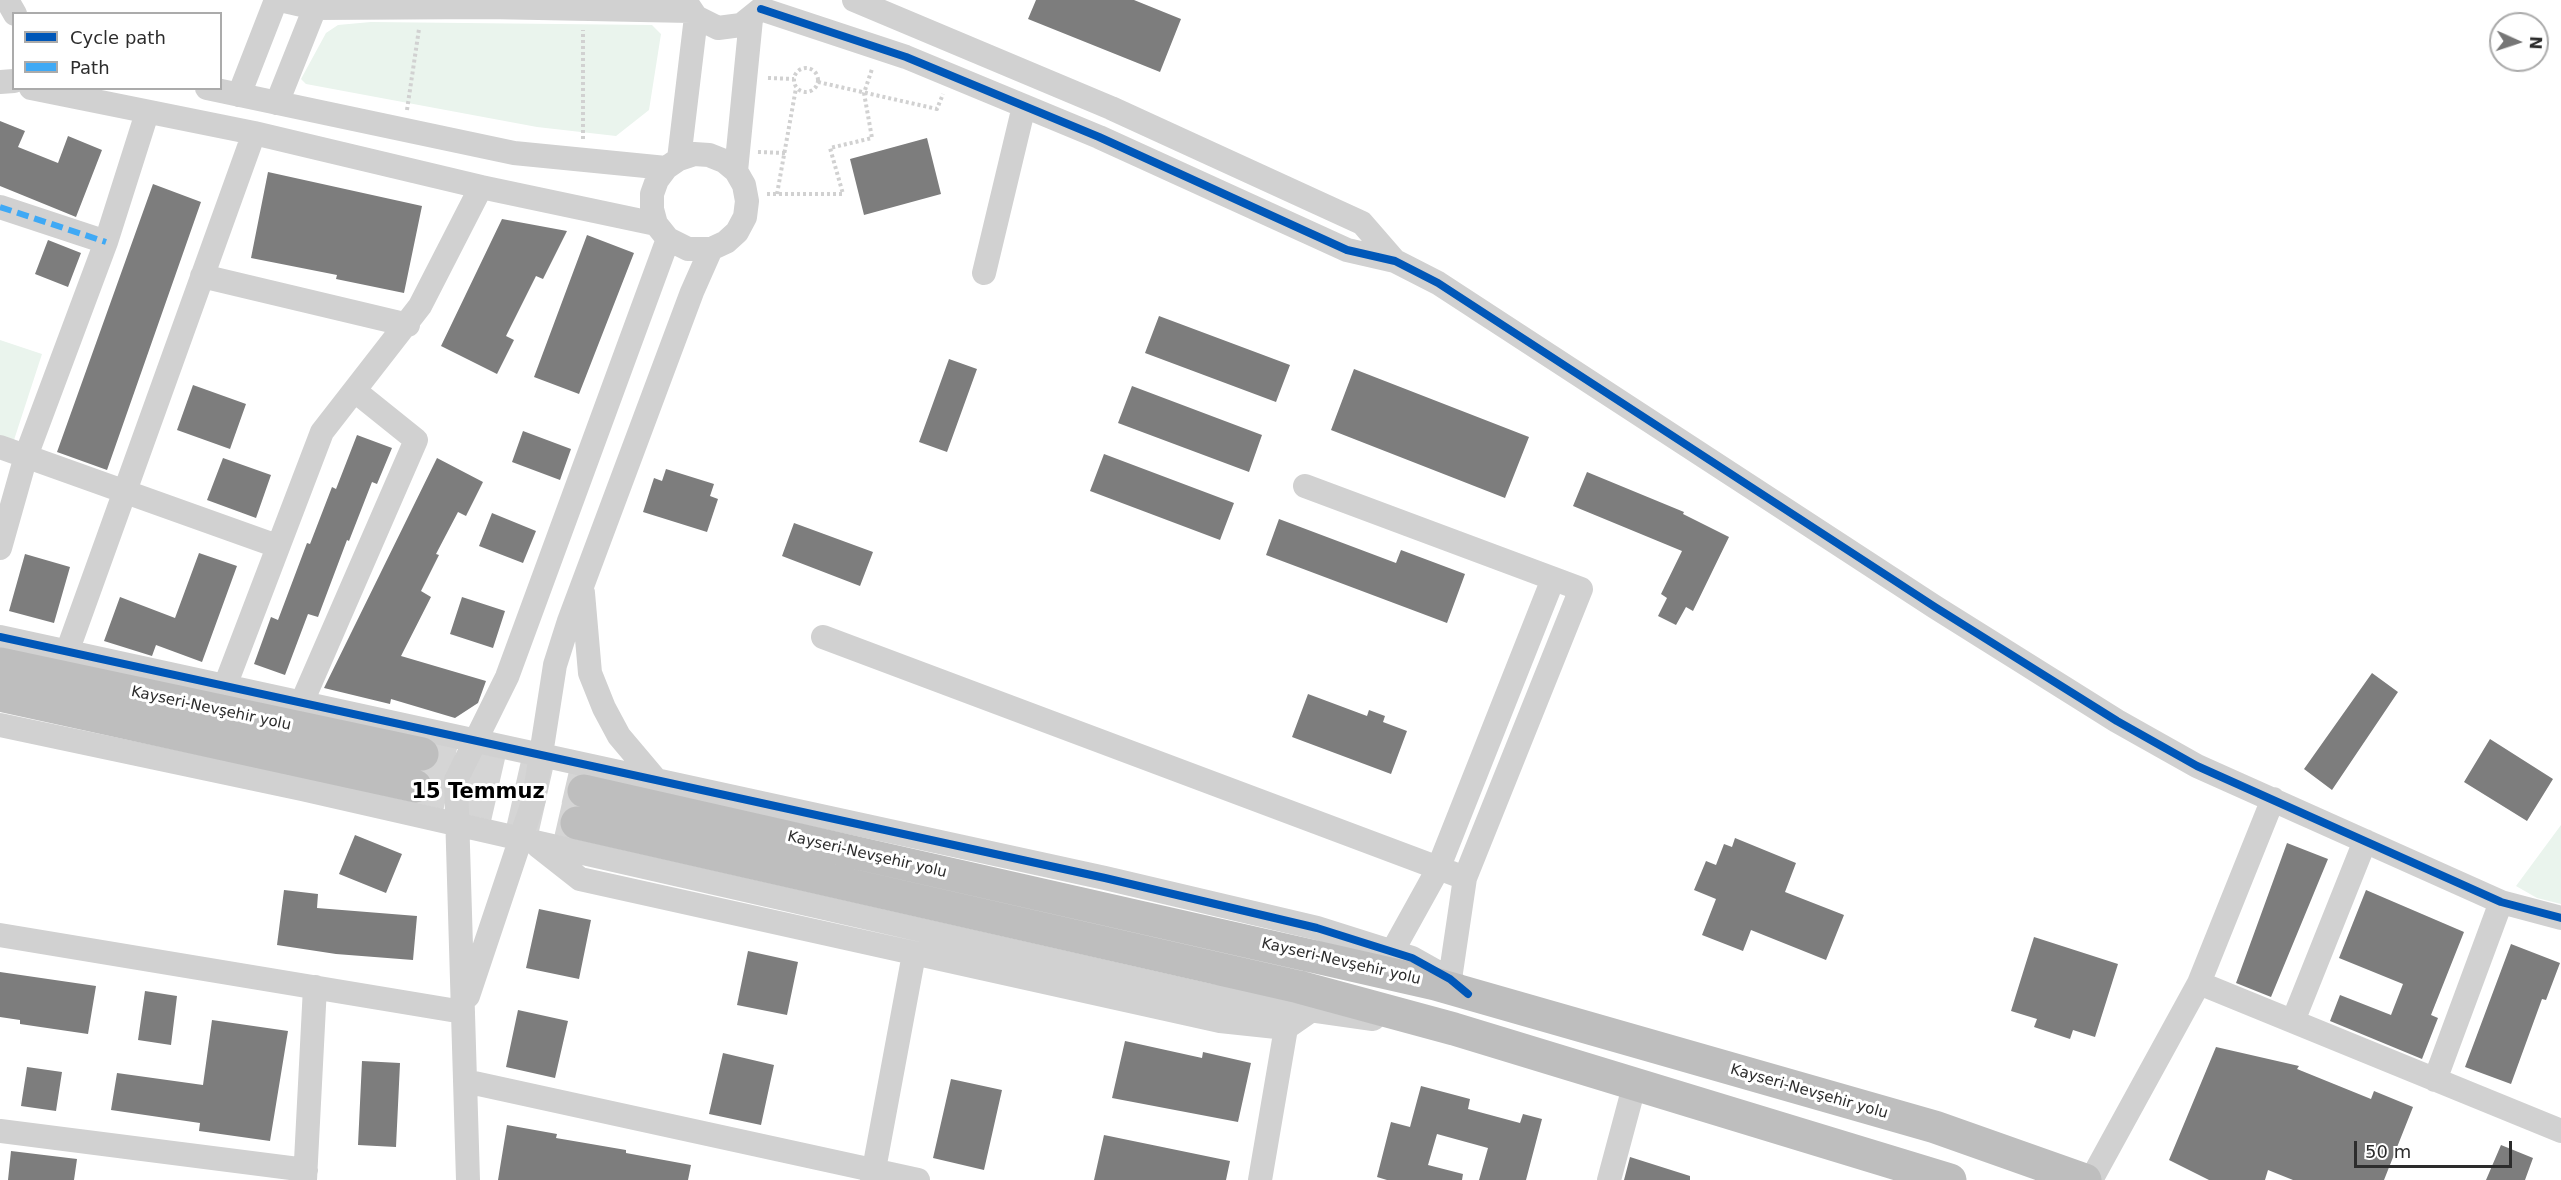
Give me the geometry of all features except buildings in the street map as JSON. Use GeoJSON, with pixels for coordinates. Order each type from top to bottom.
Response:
{"type":"FeatureCollection","features":[{"type":"Feature","properties":{"kind":"highway","name":"Kayseri-Nevşehir yolu"},"geometry":{"type":"LineString","coordinates":[[0,664],[422,754]]}},
{"type":"Feature","properties":{"kind":"highway","name":"Kayseri-Nevşehir yolu"},"geometry":{"type":"LineString","coordinates":[[0,695],[415,786]]}},
{"type":"Feature","properties":{"kind":"highway","name":"Kayseri-Nevşehir yolu"},"geometry":{"type":"LineString","coordinates":[[584,791],[1459,986],[1935,1127],[2085,1180]]}},
{"type":"Feature","properties":{"kind":"highway","name":"Kayseri-Nevşehir yolu"},"geometry":{"type":"LineString","coordinates":[[577,823],[1082,935],[1299,987],[1454,1029],[1635,1083],[1887,1170],[1950,1180]]}},
{"type":"Feature","properties":{"kind":"street"},"geometry":{"type":"LineString","coordinates":[[239,95],[278,0],[316,4],[422,7],[691,9],[706,24],[729,28],[759,9]]}},
{"type":"Feature","properties":{"kind":"street"},"geometry":{"type":"LineString","coordinates":[[854,0],[1111,108],[1362,223],[1395,261]]}},
{"type":"Feature","properties":{"kind":"street"},"geometry":{"type":"LineString","coordinates":[[277,103],[316,4]]}},
{"type":"Feature","properties":{"kind":"street"},"geometry":{"type":"LineString","coordinates":[[468,1180],[456,780],[477,741],[518,648],[662,232],[651,209],[652,194],[657,180],[672,163],[691,9]]}},
{"type":"Feature","properties":{"kind":"street"},"geometry":{"type":"LineString","coordinates":[[759,9],[879,48],[952,76],[1099,137],[1347,250],[1395,261],[1438,283],[1925,600],[2117,721],[2197,766],[2500,902],[2561,918]]}},
{"type":"Feature","properties":{"kind":"street"},"geometry":{"type":"LineString","coordinates":[[736,171],[759,9]]}},
{"type":"Feature","properties":{"kind":"street"},"geometry":{"type":"LineString","coordinates":[[44,90],[147,113],[254,133],[481,187],[662,232],[688,249],[711,249],[726,243],[737,232],[745,217],[746,194],[736,171],[724,161],[710,155],[694,154],[672,163],[583,160],[514,153],[216,90]]}},
{"type":"Feature","properties":{"kind":"street"},"geometry":{"type":"LineString","coordinates":[[984,273],[1024,106]]}},
{"type":"Feature","properties":{"kind":"street"},"geometry":{"type":"LineString","coordinates":[[0,548],[26,456],[106,242],[147,113]]}},
{"type":"Feature","properties":{"kind":"street"},"geometry":{"type":"LineString","coordinates":[[67,652],[254,133]]}},
{"type":"Feature","properties":{"kind":"street"},"geometry":{"type":"LineString","coordinates":[[225,686],[322,432],[408,325],[432,286],[481,187]]}},
{"type":"Feature","properties":{"kind":"street"},"geometry":{"type":"LineString","coordinates":[[0,207],[106,242]]}},
{"type":"Feature","properties":{"kind":"street"},"geometry":{"type":"LineString","coordinates":[[463,1012],[526,840],[555,665],[582,582],[692,292],[711,249]]}},
{"type":"Feature","properties":{"kind":"street"},"geometry":{"type":"LineString","coordinates":[[202,276],[408,325]]}},
{"type":"Feature","properties":{"kind":"street"},"geometry":{"type":"LineString","coordinates":[[302,702],[416,440],[354,391]]}},
{"type":"Feature","properties":{"kind":"street"},"geometry":{"type":"LineString","coordinates":[[0,447],[277,546]]}},
{"type":"Feature","properties":{"kind":"street"},"geometry":{"type":"LineString","coordinates":[[0,637],[1105,878],[1317,928],[1412,958],[1459,986],[1465,878],[1581,589],[1305,486]]}},
{"type":"Feature","properties":{"kind":"street"},"geometry":{"type":"LineString","coordinates":[[1392,952],[1438,869],[1552,579]]}},
{"type":"Feature","properties":{"kind":"street"},"geometry":{"type":"LineString","coordinates":[[582,582],[590,673],[604,708],[619,736],[657,781]]}},
{"type":"Feature","properties":{"kind":"street"},"geometry":{"type":"LineString","coordinates":[[822,637],[1465,878]]}},
{"type":"Feature","properties":{"kind":"street"},"geometry":{"type":"LineString","coordinates":[[0,725],[526,840],[1211,996],[1309,1012],[1454,1029]]}},
{"type":"Feature","properties":{"kind":"street"},"geometry":{"type":"LineString","coordinates":[[2091,1180],[2199,983],[2273,799]]}},
{"type":"Feature","properties":{"kind":"street"},"geometry":{"type":"LineString","coordinates":[[526,840],[580,879],[914,954],[1220,1021],[1286,1028],[1309,1012]]}},
{"type":"Feature","properties":{"kind":"street"},"geometry":{"type":"LineString","coordinates":[[2293,1021],[2365,841]]}},
{"type":"Feature","properties":{"kind":"street"},"geometry":{"type":"LineString","coordinates":[[2435,1080],[2500,902]]}},
{"type":"Feature","properties":{"kind":"street"},"geometry":{"type":"LineString","coordinates":[[0,935],[463,1012]]}},
{"type":"Feature","properties":{"kind":"street"},"geometry":{"type":"LineString","coordinates":[[873,1175],[914,954]]}},
{"type":"Feature","properties":{"kind":"street"},"geometry":{"type":"LineString","coordinates":[[2199,983],[2561,1131]]}},
{"type":"Feature","properties":{"kind":"street"},"geometry":{"type":"LineString","coordinates":[[0,1131],[306,1175],[315,987]]}},
{"type":"Feature","properties":{"kind":"street"},"geometry":{"type":"LineString","coordinates":[[1260,1180],[1286,1028]]}},
{"type":"Feature","properties":{"kind":"street"},"geometry":{"type":"LineString","coordinates":[[465,1081],[873,1175],[918,1180]]}},
{"type":"Feature","properties":{"kind":"street"},"geometry":{"type":"LineString","coordinates":[[1609,1180],[1635,1083]]}},
{"type":"Feature","properties":{"kind":"path"},"geometry":{"type":"LineString","coordinates":[[404,130],[422,7]]}},
{"type":"Feature","properties":{"kind":"path"},"geometry":{"type":"LineString","coordinates":[[583,160],[584,8]]}},
{"type":"Feature","properties":{"kind":"path"},"geometry":{"type":"LineString","coordinates":[[746,194],[843,194],[830,148],[872,138],[864,93],[879,48]]}},
{"type":"Feature","properties":{"kind":"path"},"geometry":{"type":"LineString","coordinates":[[777,194],[796,88],[794,77],[802,68],[814,71],[818,82]]}},
{"type":"Feature","properties":{"kind":"path"},"geometry":{"type":"LineString","coordinates":[[818,82],[937,108],[952,76]]}},
{"type":"Feature","properties":{"kind":"path"},"geometry":{"type":"LineString","coordinates":[[796,88],[802,92],[810,92],[818,82]]}},
{"type":"Feature","properties":{"kind":"shaded area"},"geometry":{"type":"Polygon","coordinates":[[[371,22],[652,25],[661,34],[649,110],[616,136],[537,127],[306,84],[301,79],[326,33],[338,25],[371,22]]]}},
{"type":"Feature","properties":{"kind":"shaded area"},"geometry":{"type":"Polygon","coordinates":[[[0,340],[42,354],[14,440],[0,435],[0,340]]]}},
{"type":"Feature","properties":{"kind":"shaded area"},"geometry":{"type":"Polygon","coordinates":[[[2561,825],[2561,904],[2537,898],[2516,886],[2561,825]]]}},
{"type":"Feature","properties":{"kind":"tunnel"},"geometry":{"type":"LineString","coordinates":[[422,754],[584,791]]}},
{"type":"Feature","properties":{"kind":"tunnel"},"geometry":{"type":"LineString","coordinates":[[415,786],[577,823]]}},
{"type":"Feature","properties":{"kind":"marked path"},"geometry":{"type":"LineString","coordinates":[[0,207],[106,242]]}},
{"type":"Feature","properties":{"kind":"cycle path"},"geometry":{"type":"LineString","coordinates":[[761,9],[906,57],[1099,137],[1347,250],[1395,261],[1438,283],[1935,607],[2117,721],[2197,766],[2501,902],[2561,918]]}},
{"type":"Feature","properties":{"kind":"cycle path"},"geometry":{"type":"LineString","coordinates":[[0,637],[1105,878],[1317,928],[1412,958],[1450,979],[1468,994]]}},
{"type":"Feature","properties":{"kind":"district","name":"15 Temmuz"},"geometry":{"type":"Point","coordinates":[478,793]}}]}
